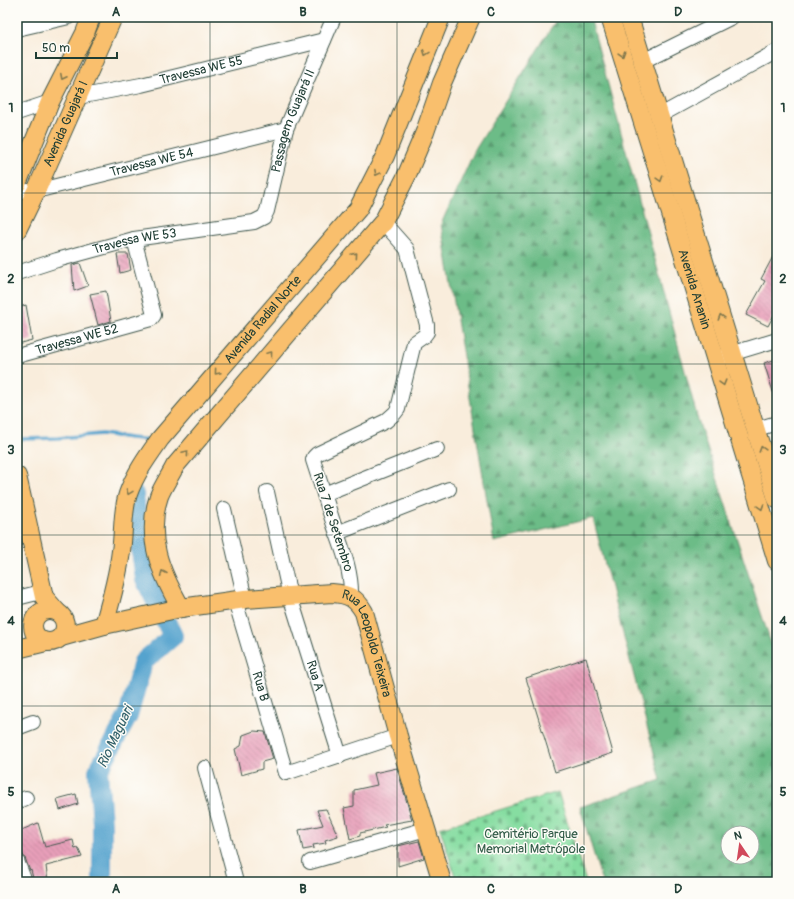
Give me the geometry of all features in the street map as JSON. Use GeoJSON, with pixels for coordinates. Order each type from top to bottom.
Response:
{"type":"FeatureCollection","features":[{"type":"Feature","properties":{"kind":"main road","name":"Avenida Guajará I"},"geometry":{"type":"LineString","coordinates":[[17,184],[50,102],[85,33],[91,17]]}},
{"type":"Feature","properties":{"kind":"main road","name":"Avenida Guajará I"},"geometry":{"type":"LineString","coordinates":[[17,230],[36,191],[113,17]]}},
{"type":"Feature","properties":{"kind":"main road","name":"Avenida Radial Norte"},"geometry":{"type":"LineString","coordinates":[[104,625],[119,568],[125,505],[134,480],[147,457],[160,439],[358,209],[386,156],[441,17]]}},
{"type":"Feature","properties":{"kind":"main road"},"geometry":{"type":"LineString","coordinates":[[177,609],[159,563],[154,542],[155,517],[160,496],[175,466],[383,222],[406,177],[425,132],[442,83],[471,17]]}},
{"type":"Feature","properties":{"kind":"main road","name":"Avenida Ananin"},"geometry":{"type":"LineString","coordinates":[[610,17],[665,198],[724,356],[756,429],[777,499]]}},
{"type":"Feature","properties":{"kind":"main road","name":"Avenida Ananin"},"geometry":{"type":"LineString","coordinates":[[629,17],[660,116],[777,561]]}},
{"type":"Feature","properties":{"kind":"main road"},"geometry":{"type":"LineString","coordinates":[[17,476],[23,525],[38,587],[38,615],[33,624],[35,634],[38,637],[54,640],[64,634],[66,625],[38,587]]}},
{"type":"Feature","properties":{"kind":"main road","name":"Rua Leopoldo Teixeira"},"geometry":{"type":"LineString","coordinates":[[17,650],[104,625],[177,609],[240,600],[332,593],[351,597],[359,603],[364,612],[398,736],[442,882]]}},
{"type":"Feature","properties":{"kind":"main road"},"geometry":{"type":"LineString","coordinates":[[38,615],[47,610],[59,614]]}},
{"type":"Feature","properties":{"kind":"main road","name":"Rua Leopoldo Teixeira"},"geometry":{"type":"LineString","coordinates":[[59,614],[104,625]]}},
{"type":"Feature","properties":{"kind":"street"},"geometry":{"type":"LineString","coordinates":[[17,29],[69,17]]}},
{"type":"Feature","properties":{"kind":"street","name":"Passagem Guajará II"},"geometry":{"type":"LineString","coordinates":[[254,222],[264,217],[269,205],[286,129],[334,17]]}},
{"type":"Feature","properties":{"kind":"street"},"geometry":{"type":"LineString","coordinates":[[643,61],[732,17]]}},
{"type":"Feature","properties":{"kind":"street","name":"Travessa WE 55"},"geometry":{"type":"LineString","coordinates":[[78,97],[141,85],[324,40]]}},
{"type":"Feature","properties":{"kind":"street"},"geometry":{"type":"LineString","coordinates":[[660,116],[777,51]]}},
{"type":"Feature","properties":{"kind":"street"},"geometry":{"type":"LineString","coordinates":[[17,113],[50,102]]}},
{"type":"Feature","properties":{"kind":"street","name":"Travessa WE 54"},"geometry":{"type":"LineString","coordinates":[[17,191],[36,191],[286,129]]}},
{"type":"Feature","properties":{"kind":"street","name":"Travessa WE 53"},"geometry":{"type":"LineString","coordinates":[[17,273],[57,260],[134,239],[254,222]]}},
{"type":"Feature","properties":{"kind":"street","name":"Rua 7 de Setembro"},"geometry":{"type":"LineString","coordinates":[[351,597],[352,584],[349,570],[313,460],[317,454],[386,421],[395,413],[398,409],[414,343],[427,332],[427,325],[408,248],[383,222]]}},
{"type":"Feature","properties":{"kind":"street","name":"Travessa WE 52"},"geometry":{"type":"LineString","coordinates":[[17,356],[152,319],[154,315],[134,239]]}},
{"type":"Feature","properties":{"kind":"street"},"geometry":{"type":"LineString","coordinates":[[724,356],[777,340]]}},
{"type":"Feature","properties":{"kind":"street"},"geometry":{"type":"LineString","coordinates":[[756,429],[777,423]]}},
{"type":"Feature","properties":{"kind":"street"},"geometry":{"type":"LineString","coordinates":[[324,494],[437,448]]}},
{"type":"Feature","properties":{"kind":"street"},"geometry":{"type":"LineString","coordinates":[[337,533],[449,489]]}},
{"type":"Feature","properties":{"kind":"street","name":"Rua A"},"geometry":{"type":"LineString","coordinates":[[267,492],[290,596],[340,756]]}},
{"type":"Feature","properties":{"kind":"street","name":"Rua B"},"geometry":{"type":"LineString","coordinates":[[224,509],[240,600],[286,773],[340,756]]}},
{"type":"Feature","properties":{"kind":"street"},"geometry":{"type":"LineString","coordinates":[[17,598],[38,587]]}},
{"type":"Feature","properties":{"kind":"street"},"geometry":{"type":"LineString","coordinates":[[17,728],[33,722]]}},
{"type":"Feature","properties":{"kind":"street"},"geometry":{"type":"LineString","coordinates":[[340,756],[398,736]]}},
{"type":"Feature","properties":{"kind":"street"},"geometry":{"type":"LineString","coordinates":[[205,768],[236,882]]}},
{"type":"Feature","properties":{"kind":"street"},"geometry":{"type":"LineString","coordinates":[[310,862],[426,829]]}},
{"type":"Feature","properties":{"kind":"street"},"geometry":{"type":"LineString","coordinates":[[17,861],[25,882]]}},
{"type":"Feature","properties":{"kind":"green space"},"geometry":{"type":"Polygon","coordinates":[[[558,17],[590,17],[698,420],[777,662],[777,882],[602,882],[580,807],[661,780],[593,518],[494,542],[441,224],[475,150],[558,17]]]}},
{"type":"Feature","properties":{"kind":"green space","name":"Cemitério Parque Memorial Metrópole"},"geometry":{"type":"Polygon","coordinates":[[[558,792],[586,882],[457,882],[440,828],[558,792]]]}},
{"type":"Feature","properties":{"kind":"building"},"geometry":{"type":"Polygon","coordinates":[[[777,249],[777,309],[768,326],[746,315],[765,281],[761,279],[777,249]]]}},
{"type":"Feature","properties":{"kind":"building"},"geometry":{"type":"Polygon","coordinates":[[[117,254],[128,254],[131,270],[120,273],[117,254]]]}},
{"type":"Feature","properties":{"kind":"building"},"geometry":{"type":"Polygon","coordinates":[[[80,263],[88,286],[74,291],[72,265],[80,263]]]}},
{"type":"Feature","properties":{"kind":"building"},"geometry":{"type":"Polygon","coordinates":[[[106,291],[111,321],[98,325],[90,294],[106,291]]]}},
{"type":"Feature","properties":{"kind":"building"},"geometry":{"type":"Polygon","coordinates":[[[26,305],[32,340],[17,344],[17,308],[26,305]]]}},
{"type":"Feature","properties":{"kind":"building"},"geometry":{"type":"Polygon","coordinates":[[[777,359],[777,397],[775,398],[764,363],[777,359]]]}},
{"type":"Feature","properties":{"kind":"building"},"geometry":{"type":"Polygon","coordinates":[[[586,658],[613,753],[555,772],[526,678],[586,658]]]}},
{"type":"Feature","properties":{"kind":"building"},"geometry":{"type":"Polygon","coordinates":[[[254,731],[265,732],[273,759],[262,762],[262,769],[241,775],[235,749],[241,746],[243,735],[254,731]]]}},
{"type":"Feature","properties":{"kind":"building"},"geometry":{"type":"Polygon","coordinates":[[[397,768],[412,820],[384,825],[386,827],[360,833],[360,836],[350,839],[344,808],[354,806],[354,790],[377,785],[374,773],[397,768]]]}},
{"type":"Feature","properties":{"kind":"building"},"geometry":{"type":"Polygon","coordinates":[[[76,794],[78,804],[60,810],[57,799],[76,794]]]}},
{"type":"Feature","properties":{"kind":"building"},"geometry":{"type":"Polygon","coordinates":[[[326,809],[338,836],[325,840],[326,843],[313,845],[314,848],[303,850],[299,830],[323,825],[317,810],[326,809]]]}},
{"type":"Feature","properties":{"kind":"building"},"geometry":{"type":"Polygon","coordinates":[[[38,823],[45,847],[73,840],[75,849],[78,848],[82,857],[46,866],[48,882],[34,882],[31,870],[30,871],[25,858],[17,845],[17,832],[38,823]]]}},
{"type":"Feature","properties":{"kind":"building"},"geometry":{"type":"Polygon","coordinates":[[[419,841],[424,858],[398,866],[398,846],[419,841]]]}},
{"type":"Feature","properties":{"kind":"waterway"},"geometry":{"type":"LineString","coordinates":[[22,439],[58,438],[102,434],[152,440]]}},
{"type":"Feature","properties":{"kind":"waterway","name":"Rio Maguari"},"geometry":{"type":"LineString","coordinates":[[102,882],[102,823],[98,771],[128,716],[143,662],[173,636],[145,579],[134,494]]}}]}
